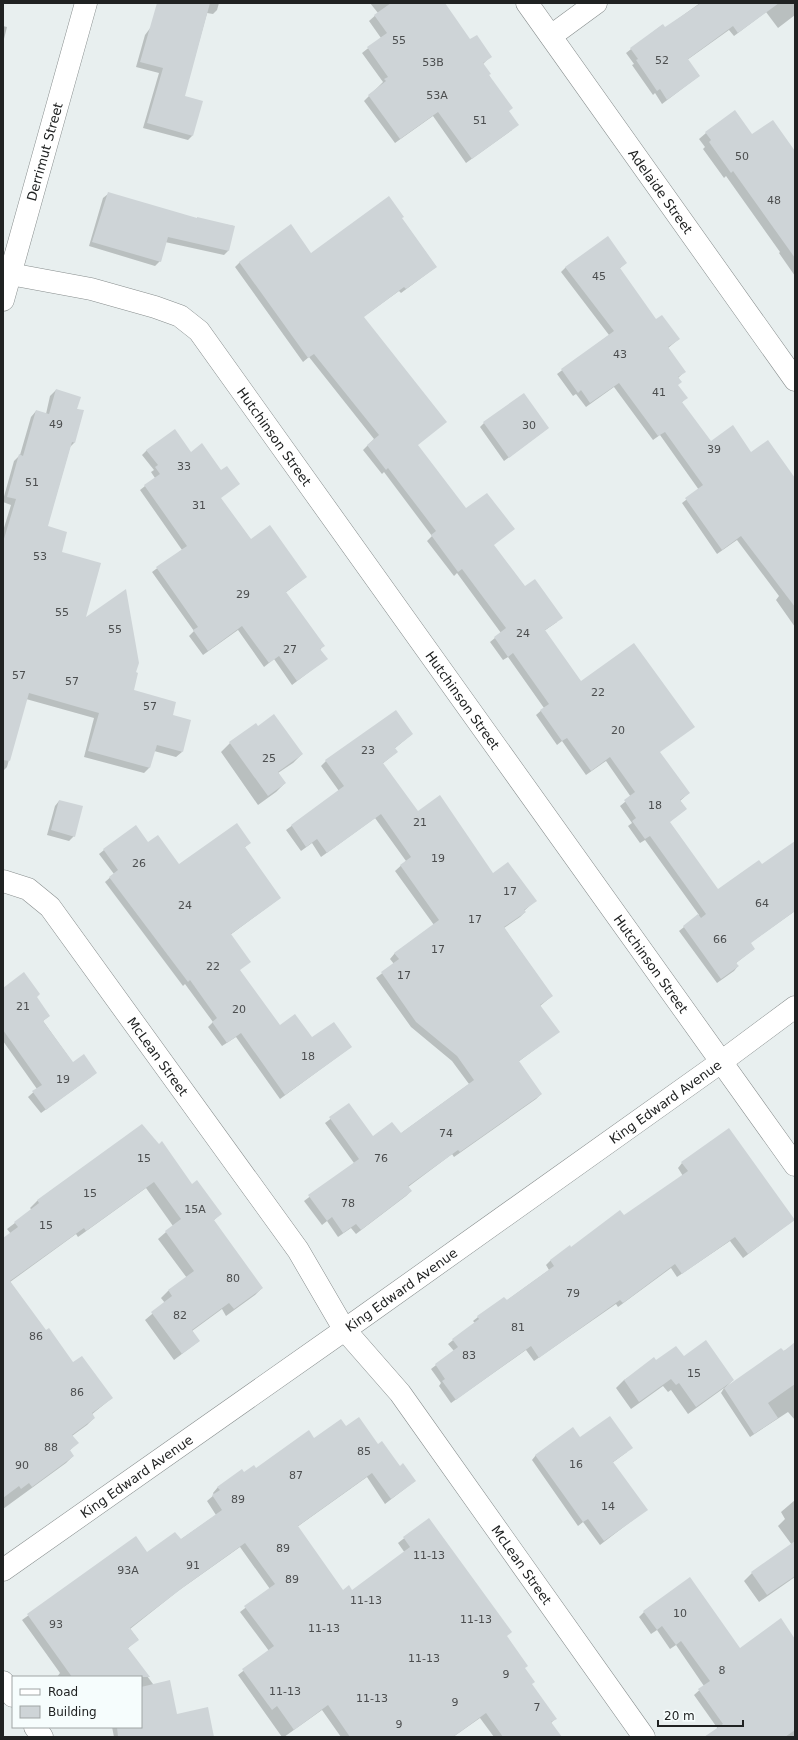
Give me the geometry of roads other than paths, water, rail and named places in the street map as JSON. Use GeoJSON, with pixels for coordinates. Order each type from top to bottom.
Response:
{"type":"FeatureCollection","features":[{"type":"Feature","properties":{"kind":"street","name":"Derrimut Street"},"geometry":{"type":"LineString","coordinates":[[3,300],[8,265],[86,3]]}},
{"type":"Feature","properties":{"kind":"street","name":"Adelaide Street"},"geometry":{"type":"LineString","coordinates":[[527,3],[795,380]]}},
{"type":"Feature","properties":{"kind":"street"},"geometry":{"type":"LineString","coordinates":[[551,36],[596,3]]}},
{"type":"Feature","properties":{"kind":"street","name":"Hutchinson Street"},"geometry":{"type":"LineString","coordinates":[[8,265],[180,316],[199,331],[795,1165]]}},
{"type":"Feature","properties":{"kind":"street","name":"McLean Street"},"geometry":{"type":"LineString","coordinates":[[3,881],[28,889],[50,907],[352,1324],[644,1737]]}},
{"type":"Feature","properties":{"kind":"street","name":"King Edward Avenue"},"geometry":{"type":"LineString","coordinates":[[4,1569],[352,1324],[795,1008]]}},
{"type":"Feature","properties":{"kind":"street"},"geometry":{"type":"LineString","coordinates":[[3,1682],[12,1695]]}},
{"type":"Feature","properties":{"kind":"street"},"geometry":{"type":"LineString","coordinates":[[36,1728],[42,1737]]}}]}
